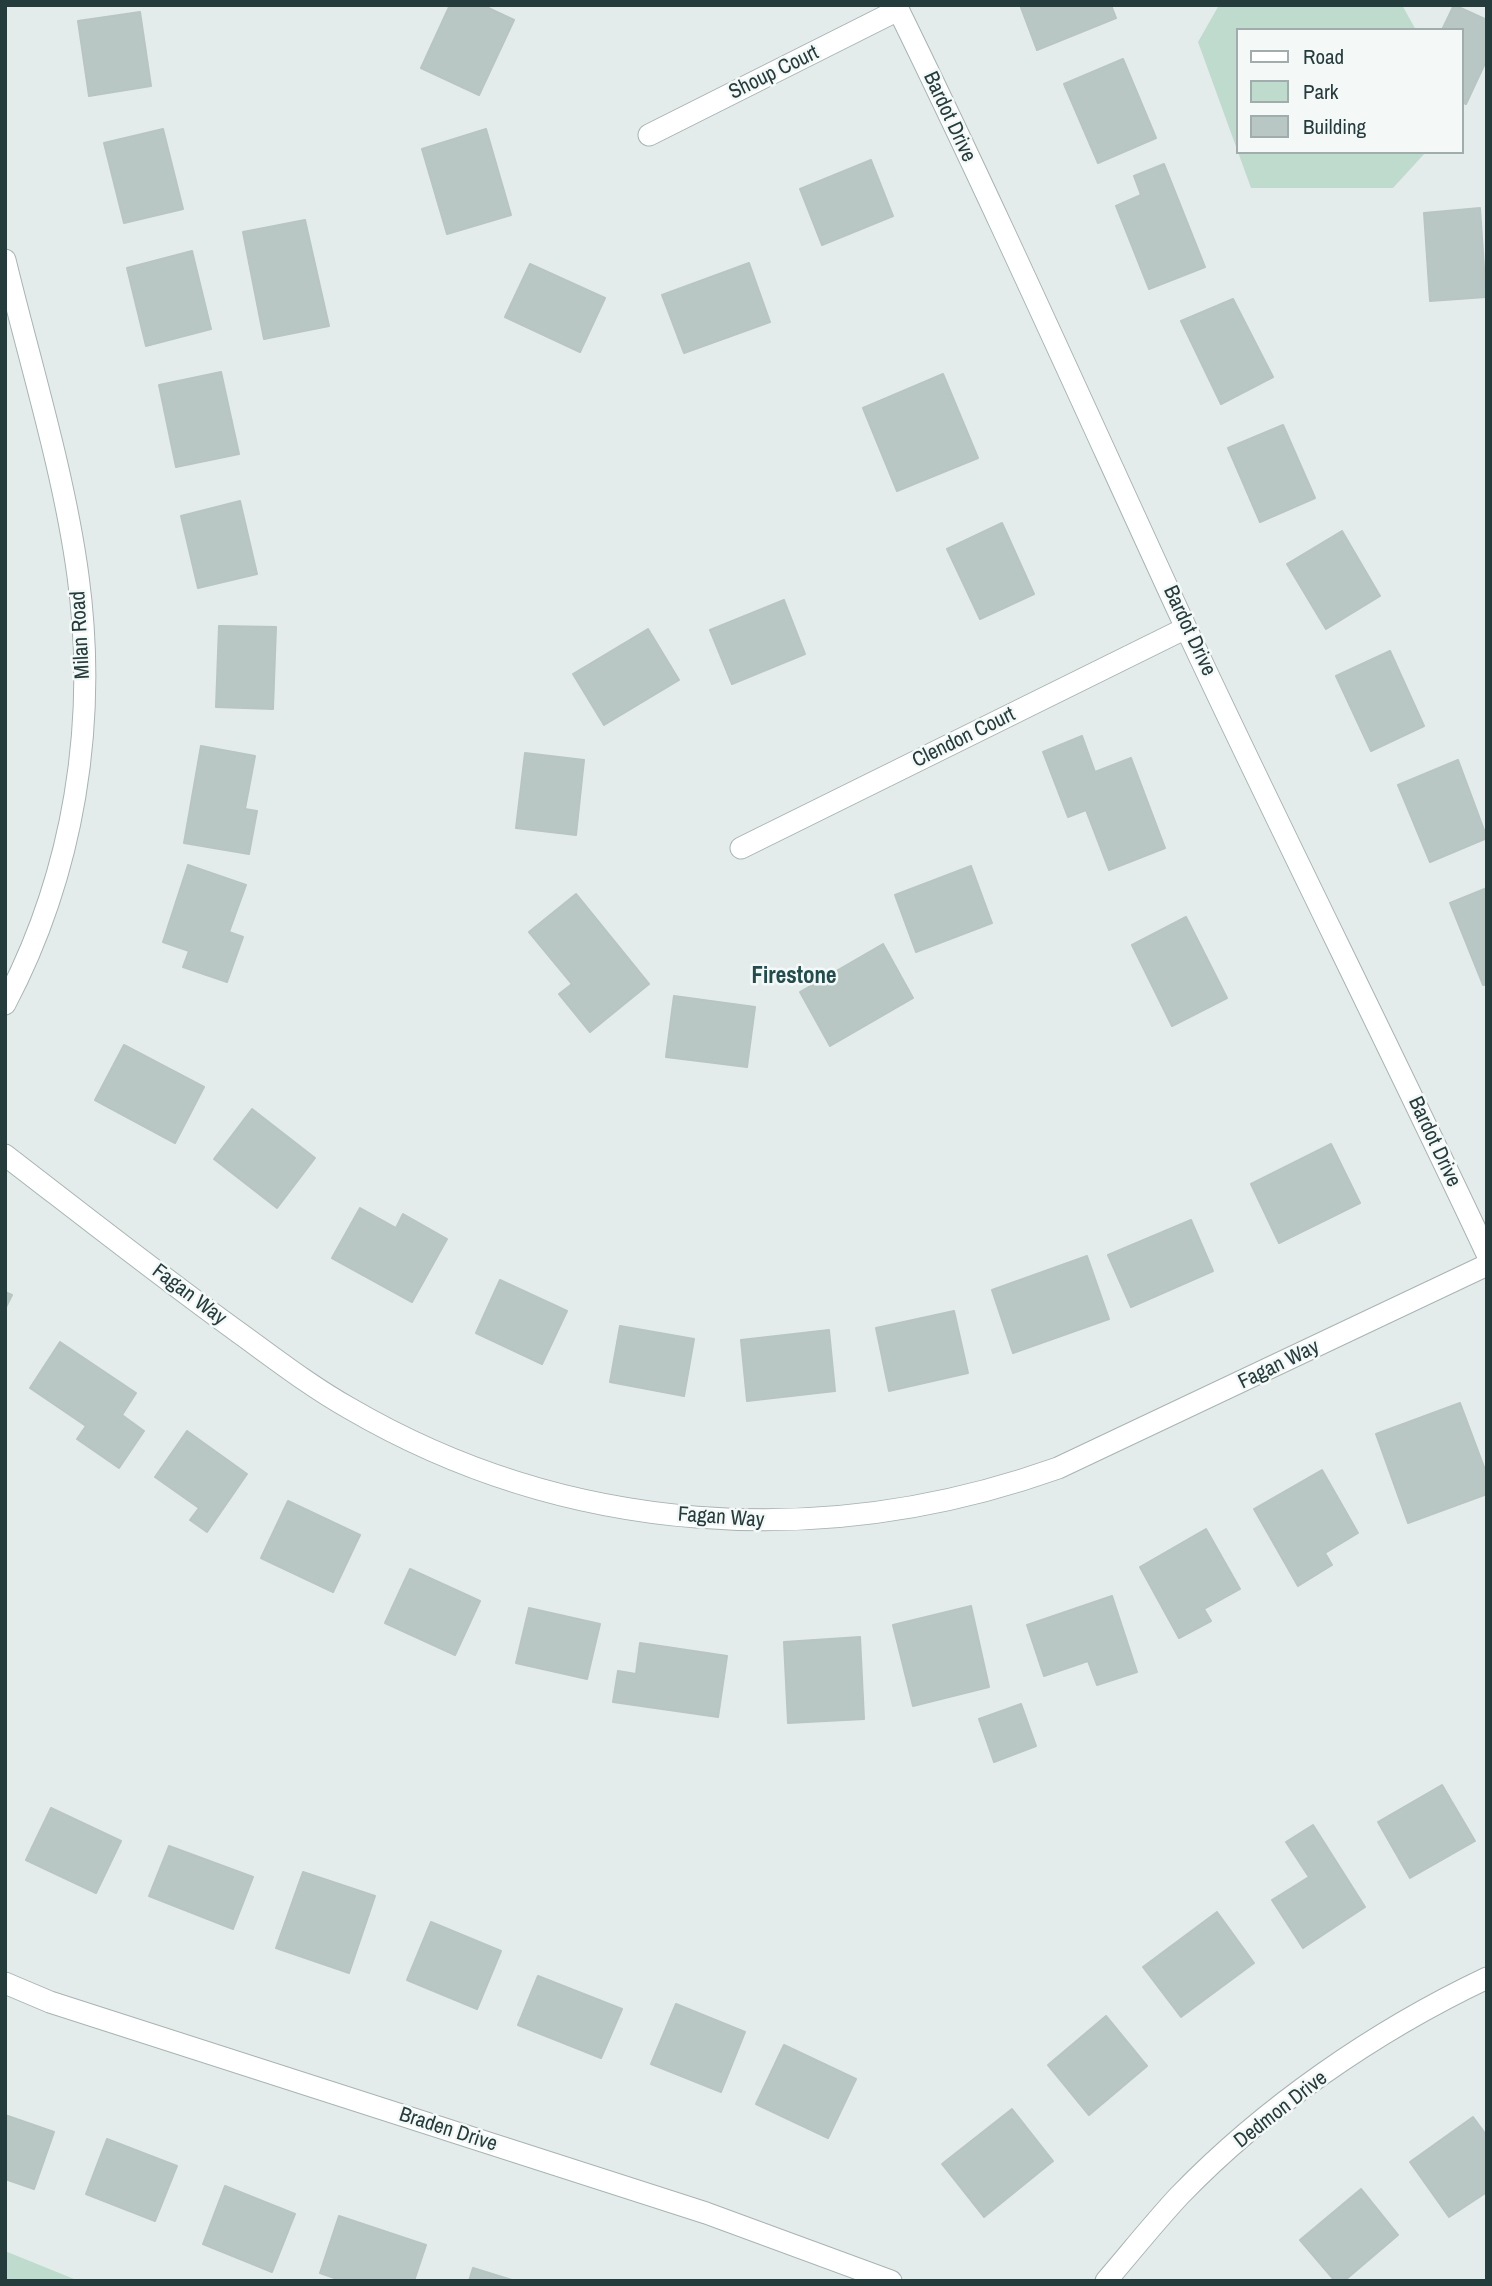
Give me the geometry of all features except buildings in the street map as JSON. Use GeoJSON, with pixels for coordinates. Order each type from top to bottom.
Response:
{"type":"FeatureCollection","features":[{"type":"Feature","properties":{"kind":"street","name":"Shoup Court"},"geometry":{"type":"LineString","coordinates":[[649,135],[897,8]]}},
{"type":"Feature","properties":{"kind":"street","name":"Bardot Drive"},"geometry":{"type":"LineString","coordinates":[[897,8],[1097,429],[1186,628],[1374,1013],[1487,1255]]}},
{"type":"Feature","properties":{"kind":"street","name":"Milan Road"},"geometry":{"type":"LineString","coordinates":[[5,260],[69,527],[78,576],[83,626],[85,724],[80,773],[69,833],[41,926],[5,1004]]}},
{"type":"Feature","properties":{"kind":"street","name":"Clendon Court"},"geometry":{"type":"LineString","coordinates":[[741,848],[1186,628]]}},
{"type":"Feature","properties":{"kind":"street","name":"Fagan Way"},"geometry":{"type":"LineString","coordinates":[[5,1155],[304,1380],[389,1430],[480,1470],[527,1486],[623,1509],[747,1521],[835,1519],[943,1503],[1000,1489],[1130,1437],[1487,1265]]}},
{"type":"Feature","properties":{"kind":"street","name":"Dedmon Drive"},"geometry":{"type":"LineString","coordinates":[[1106,2281],[1180,2196],[1293,2097],[1377,2039],[1487,1978]]}},
{"type":"Feature","properties":{"kind":"street","name":"Braden Drive"},"geometry":{"type":"LineString","coordinates":[[5,1983],[63,2006],[693,2209],[891,2281]]}},
{"type":"Feature","properties":{"kind":"green space"},"geometry":{"type":"Polygon","coordinates":[[[1219,5],[1402,5],[1415,28],[1236,28],[1236,147],[1198,42],[1219,5]]]}},
{"type":"Feature","properties":{"kind":"green space"},"geometry":{"type":"Polygon","coordinates":[[[1239,154],[1424,154],[1393,188],[1251,188],[1239,154]]]}},
{"type":"Feature","properties":{"kind":"green space"},"geometry":{"type":"Polygon","coordinates":[[[5,2251],[79,2281],[5,2281],[5,2251]]]}},
{"type":"Feature","properties":{"kind":"district","name":"Firestone"},"geometry":{"type":"Point","coordinates":[794,977]}}]}
